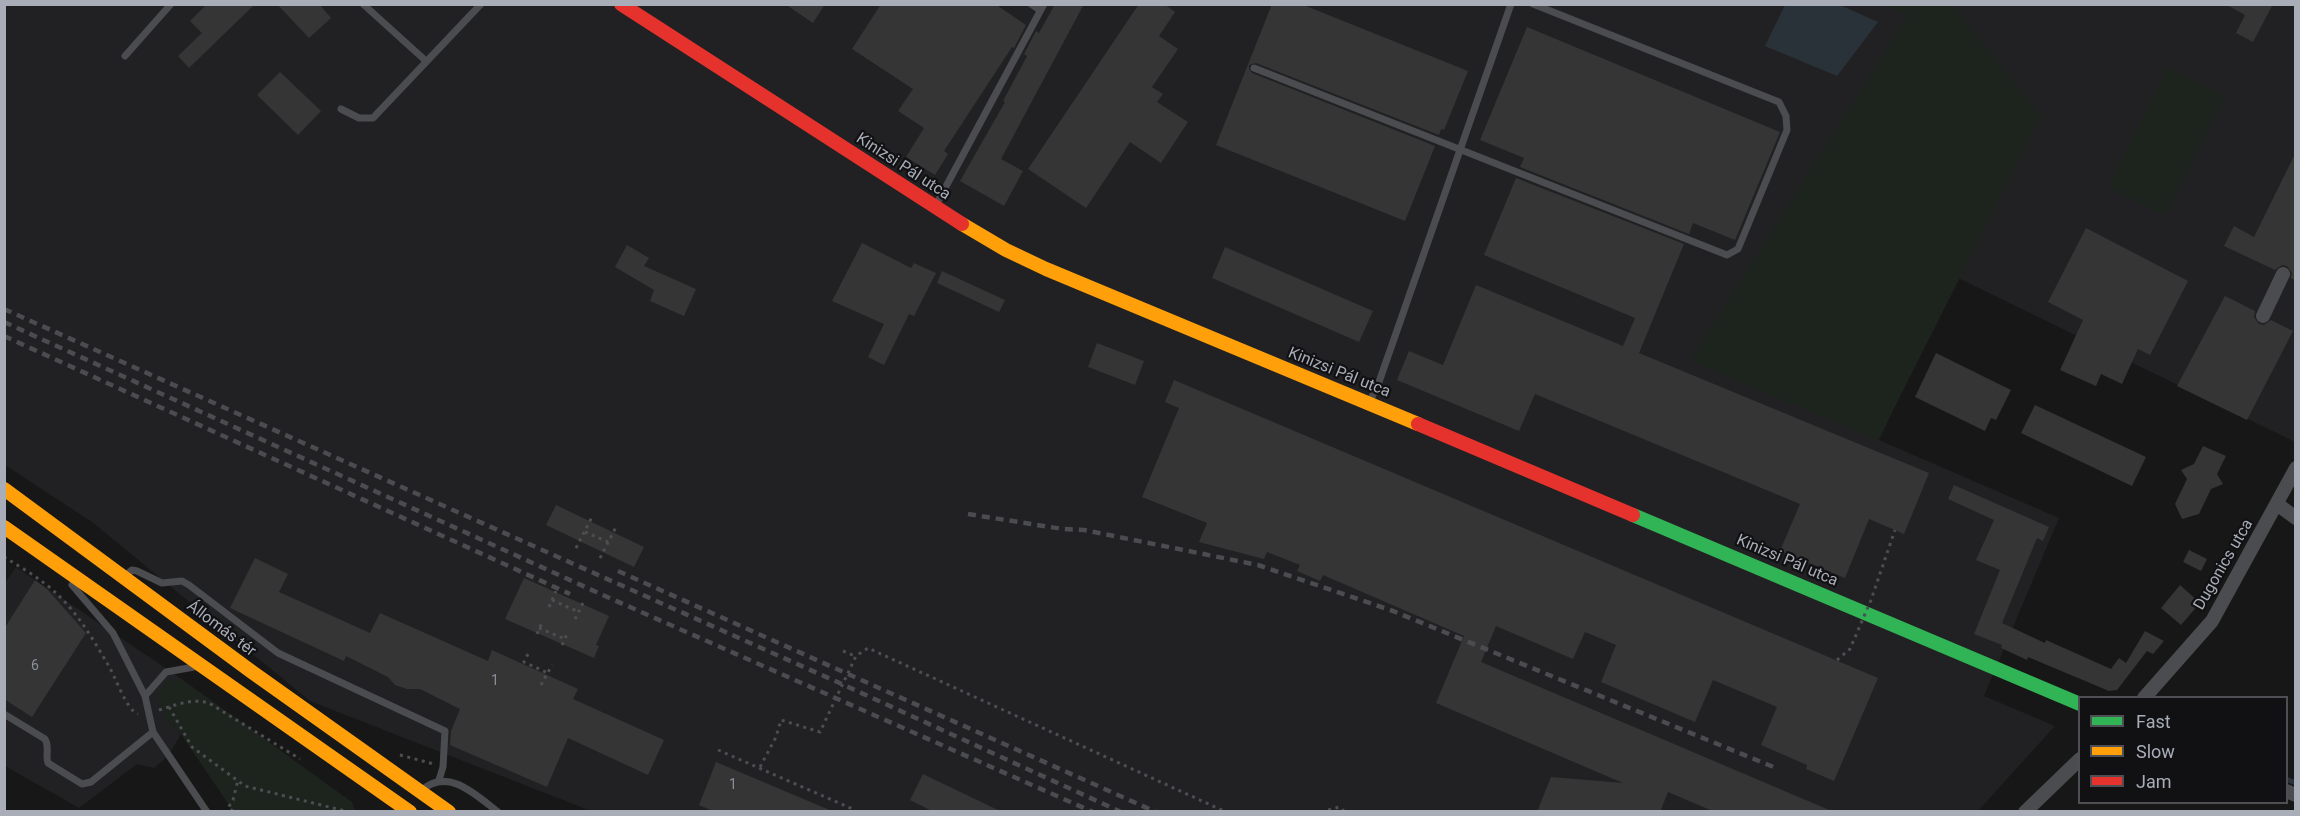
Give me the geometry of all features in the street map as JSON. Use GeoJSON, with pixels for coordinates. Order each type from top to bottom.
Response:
{"type":"FeatureCollection","features":[{"type":"Feature","properties":{"kind":"street","name":"Kinizsi Pál utca"},"geometry":{"type":"LineString","coordinates":[[621,4],[935,207],[1006,250],[1046,269],[1369,403],[2078,704]]}},
{"type":"Feature","properties":{"kind":"street"},"geometry":{"type":"LineString","coordinates":[[2263,316],[2283,274]]}},
{"type":"Feature","properties":{"kind":"street","name":"Dugonics utca"},"geometry":{"type":"LineString","coordinates":[[2146,696],[2212,621],[2295,468]]}},
{"type":"Feature","properties":{"kind":"street","name":"Állomás tér"},"geometry":{"type":"LineString","coordinates":[[4,489],[31,506],[124,579],[450,812]]}},
{"type":"Feature","properties":{"kind":"street"},"geometry":{"type":"LineString","coordinates":[[2277,504],[2295,518]]}},
{"type":"Feature","properties":{"kind":"street"},"geometry":{"type":"LineString","coordinates":[[4,527],[410,812]]}},
{"type":"Feature","properties":{"kind":"street"},"geometry":{"type":"LineString","coordinates":[[2025,812],[2078,760]]}},
{"type":"Feature","properties":{"kind":"street"},"geometry":{"type":"LineString","coordinates":[[384,812],[392,799],[404,793],[421,791]]}},
{"type":"Feature","properties":{"kind":"street"},"geometry":{"type":"LineString","coordinates":[[415,812],[413,803],[421,791]]}},
{"type":"Feature","properties":{"kind":"street"},"geometry":{"type":"LineString","coordinates":[[421,791],[423,812]]}},
{"type":"Feature","properties":{"kind":"lane"},"geometry":{"type":"LineString","coordinates":[[125,56],[171,4]]}},
{"type":"Feature","properties":{"kind":"lane"},"geometry":{"type":"LineString","coordinates":[[363,4],[426,61]]}},
{"type":"Feature","properties":{"kind":"lane"},"geometry":{"type":"LineString","coordinates":[[341,109],[359,118],[373,118],[481,4]]}},
{"type":"Feature","properties":{"kind":"lane"},"geometry":{"type":"LineString","coordinates":[[935,207],[1042,7],[1031,4]]}},
{"type":"Feature","properties":{"kind":"lane"},"geometry":{"type":"LineString","coordinates":[[1369,403],[1379,382],[1511,4]]}},
{"type":"Feature","properties":{"kind":"lane"},"geometry":{"type":"LineString","coordinates":[[1254,68],[1727,255],[1738,249],[1787,130],[1786,116],[1779,102],[1533,4]]}},
{"type":"Feature","properties":{"kind":"lane"},"geometry":{"type":"LineString","coordinates":[[45,554],[113,633],[146,696],[153,732],[207,812]]}},
{"type":"Feature","properties":{"kind":"lane"},"geometry":{"type":"LineString","coordinates":[[124,579],[132,570],[162,583],[182,581],[278,653],[442,729],[446,734],[439,780]]}},
{"type":"Feature","properties":{"kind":"lane"},"geometry":{"type":"LineString","coordinates":[[146,696],[166,672],[186,666],[202,667]]}},
{"type":"Feature","properties":{"kind":"lane"},"geometry":{"type":"LineString","coordinates":[[4,714],[45,739],[48,743],[46,759],[48,763],[82,783],[91,782],[153,732]]}},
{"type":"Feature","properties":{"kind":"lane"},"geometry":{"type":"LineString","coordinates":[[421,791],[429,784],[439,780],[456,783],[498,812]]}},
{"type":"Feature","properties":{"kind":"path"},"geometry":{"type":"LineString","coordinates":[[576,548],[592,517]]}},
{"type":"Feature","properties":{"kind":"path"},"geometry":{"type":"LineString","coordinates":[[600,558],[616,527]]}},
{"type":"Feature","properties":{"kind":"path"},"geometry":{"type":"LineString","coordinates":[[1837,660],[1850,648],[1871,600],[1895,530]]}},
{"type":"Feature","properties":{"kind":"path"},"geometry":{"type":"LineString","coordinates":[[584,532],[608,542]]}},
{"type":"Feature","properties":{"kind":"path"},"geometry":{"type":"LineString","coordinates":[[4,557],[57,594],[91,635],[133,712],[139,715],[198,700],[209,703],[308,763]]}},
{"type":"Feature","properties":{"kind":"path"},"geometry":{"type":"LineString","coordinates":[[549,607],[556,591]]}},
{"type":"Feature","properties":{"kind":"path"},"geometry":{"type":"LineString","coordinates":[[552,600],[579,612]]}},
{"type":"Feature","properties":{"kind":"path"},"geometry":{"type":"LineString","coordinates":[[575,619],[583,603]]}},
{"type":"Feature","properties":{"kind":"path"},"geometry":{"type":"LineString","coordinates":[[537,634],[543,620]]}},
{"type":"Feature","properties":{"kind":"path"},"geometry":{"type":"LineString","coordinates":[[539,628],[565,639]]}},
{"type":"Feature","properties":{"kind":"path"},"geometry":{"type":"LineString","coordinates":[[562,645],[568,632]]}},
{"type":"Feature","properties":{"kind":"path"},"geometry":{"type":"LineString","coordinates":[[760,767],[776,737],[781,720],[820,732],[856,656],[868,648],[1226,812]]}},
{"type":"Feature","properties":{"kind":"path"},"geometry":{"type":"LineString","coordinates":[[843,651],[856,656]]}},
{"type":"Feature","properties":{"kind":"path"},"geometry":{"type":"LineString","coordinates":[[528,654],[524,662],[548,673]]}},
{"type":"Feature","properties":{"kind":"path"},"geometry":{"type":"LineString","coordinates":[[541,686],[552,665]]}},
{"type":"Feature","properties":{"kind":"path"},"geometry":{"type":"LineString","coordinates":[[169,707],[192,747],[246,786],[349,812]]}},
{"type":"Feature","properties":{"kind":"path"},"geometry":{"type":"LineString","coordinates":[[718,750],[855,810]]}},
{"type":"Feature","properties":{"kind":"path"},"geometry":{"type":"LineString","coordinates":[[378,761],[392,755],[403,755],[442,767]]}},
{"type":"Feature","properties":{"kind":"path"},"geometry":{"type":"LineString","coordinates":[[233,812],[228,808],[233,800],[238,780]]}},
{"type":"Feature","properties":{"kind":"path"},"geometry":{"type":"LineString","coordinates":[[1321,812],[1339,807],[1346,812]]}},
{"type":"Feature","properties":{"kind":"shaded area"},"geometry":{"type":"Polygon","coordinates":[[[4,5],[2295,5],[2295,442],[1956,277],[1879,440],[2059,518],[1984,696],[2055,726],[1978,811],[591,811],[310,701],[92,522],[5,465],[4,5]]]}},
{"type":"Feature","properties":{"kind":"shaded area"},"geometry":{"type":"Polygon","coordinates":[[[1785,5],[1840,5],[1878,22],[1837,76],[1765,46],[1785,5]]]}},
{"type":"Feature","properties":{"kind":"shaded area"},"geometry":{"type":"Polygon","coordinates":[[[1883,5],[1953,5],[2041,117],[1878,440],[1690,361],[1908,15],[1883,5]]]}},
{"type":"Feature","properties":{"kind":"shaded area"},"geometry":{"type":"Polygon","coordinates":[[[2168,67],[2225,96],[2165,215],[2108,186],[2168,67]]]}},
{"type":"Feature","properties":{"kind":"shaded area"},"geometry":{"type":"Polygon","coordinates":[[[16,567],[183,680],[167,680],[163,715],[181,734],[168,756],[154,768],[137,764],[79,808],[5,766],[4,584],[16,567]]]}},
{"type":"Feature","properties":{"kind":"shaded area"},"geometry":{"type":"Polygon","coordinates":[[[167,680],[183,680],[352,802],[355,811],[233,811],[181,734],[163,715],[158,695],[167,680]]]}},
{"type":"Feature","properties":{"kind":"building"},"geometry":{"type":"Polygon","coordinates":[[[207,4],[255,4],[189,68],[178,56],[202,33],[190,21],[207,4]]]}},
{"type":"Feature","properties":{"kind":"building"},"geometry":{"type":"Polygon","coordinates":[[[277,4],[319,4],[331,18],[309,38],[277,4]]]}},
{"type":"Feature","properties":{"kind":"building"},"geometry":{"type":"Polygon","coordinates":[[[785,4],[825,4],[813,23],[785,4]]]}},
{"type":"Feature","properties":{"kind":"building"},"geometry":{"type":"Polygon","coordinates":[[[881,4],[995,4],[1026,25],[1014,48],[1012,47],[944,151],[948,154],[935,175],[906,157],[924,128],[898,111],[913,89],[852,49],[881,4]]]}},
{"type":"Feature","properties":{"kind":"building"},"geometry":{"type":"Polygon","coordinates":[[[1055,4],[1084,4],[1001,159],[1023,171],[1004,206],[960,181],[1005,102],[1003,101],[1027,56],[1024,54],[1036,31],[1039,33],[1055,4]]]}},
{"type":"Feature","properties":{"kind":"building"},"geometry":{"type":"Polygon","coordinates":[[[1139,4],[1164,4],[1175,12],[1159,36],[1178,49],[1152,87],[1163,94],[1157,102],[1188,122],[1161,163],[1130,142],[1086,208],[1028,169],[1139,4]]]}},
{"type":"Feature","properties":{"kind":"building"},"geometry":{"type":"Polygon","coordinates":[[[1272,4],[1301,4],[1468,71],[1444,130],[1441,129],[1439,135],[1256,63],[1249,65],[1252,73],[1435,146],[1405,221],[1216,145],[1272,4]]]}},
{"type":"Feature","properties":{"kind":"building"},"geometry":{"type":"Polygon","coordinates":[[[2225,4],[2273,4],[2253,42],[2236,33],[2245,15],[2225,4]]]}},
{"type":"Feature","properties":{"kind":"building"},"geometry":{"type":"Polygon","coordinates":[[[1527,27],[1780,132],[1735,240],[1693,223],[1689,234],[1520,167],[1524,158],[1480,140],[1527,27]]]}},
{"type":"Feature","properties":{"kind":"building"},"geometry":{"type":"Polygon","coordinates":[[[280,72],[321,111],[298,135],[257,95],[280,72]]]}},
{"type":"Feature","properties":{"kind":"building"},"geometry":{"type":"Polygon","coordinates":[[[2295,154],[2295,280],[2291,278],[2292,273],[2287,266],[2282,265],[2275,270],[2224,246],[2234,226],[2254,237],[2295,154]]]}},
{"type":"Feature","properties":{"kind":"building"},"geometry":{"type":"Polygon","coordinates":[[[1516,178],[1684,244],[1639,353],[1929,473],[1904,534],[1869,519],[1845,578],[1780,551],[1800,504],[1535,394],[1519,431],[1397,380],[1409,351],[1443,365],[1476,285],[1623,346],[1635,318],[1484,255],[1516,178]]]}},
{"type":"Feature","properties":{"kind":"building"},"geometry":{"type":"Polygon","coordinates":[[[2086,228],[2188,281],[2150,355],[2138,349],[2122,384],[2101,374],[2096,386],[2060,370],[2083,320],[2048,302],[2086,228]]]}},
{"type":"Feature","properties":{"kind":"building"},"geometry":{"type":"Polygon","coordinates":[[[862,243],[911,268],[914,263],[936,273],[914,316],[909,314],[884,365],[868,357],[884,324],[832,301],[862,243]]]}},
{"type":"Feature","properties":{"kind":"building"},"geometry":{"type":"Polygon","coordinates":[[[627,245],[649,258],[644,266],[696,289],[684,316],[650,301],[654,290],[615,267],[627,245]]]}},
{"type":"Feature","properties":{"kind":"building"},"geometry":{"type":"Polygon","coordinates":[[[1225,247],[1373,311],[1359,342],[1212,278],[1225,247]]]}},
{"type":"Feature","properties":{"kind":"building"},"geometry":{"type":"Polygon","coordinates":[[[942,271],[1005,300],[999,312],[937,283],[942,271]]]}},
{"type":"Feature","properties":{"kind":"building"},"geometry":{"type":"Polygon","coordinates":[[[2225,296],[2255,311],[2254,317],[2259,324],[2264,325],[2271,320],[2293,331],[2247,420],[2177,386],[2225,296]]]}},
{"type":"Feature","properties":{"kind":"building"},"geometry":{"type":"Polygon","coordinates":[[[1097,343],[1144,361],[1135,385],[1088,367],[1097,343]]]}},
{"type":"Feature","properties":{"kind":"building"},"geometry":{"type":"Polygon","coordinates":[[[1936,353],[2011,390],[1996,420],[1991,418],[1985,431],[1915,397],[1936,353]]]}},
{"type":"Feature","properties":{"kind":"building"},"geometry":{"type":"Polygon","coordinates":[[[1174,380],[1878,678],[1834,781],[1806,769],[1807,765],[1761,745],[1777,707],[1713,680],[1695,722],[1601,682],[1616,645],[1585,632],[1573,659],[1496,626],[1481,662],[1834,812],[1715,812],[1668,792],[1660,812],[1537,812],[1551,777],[1623,783],[1436,703],[1464,636],[1323,575],[1320,581],[1297,571],[1300,565],[1267,552],[1264,559],[1199,542],[1207,523],[1142,497],[1179,408],[1165,402],[1174,380]]]}},
{"type":"Feature","properties":{"kind":"building"},"geometry":{"type":"Polygon","coordinates":[[[2035,405],[2146,457],[2132,486],[2021,433],[2035,405]]]}},
{"type":"Feature","properties":{"kind":"building"},"geometry":{"type":"Polygon","coordinates":[[[2203,446],[2226,456],[2217,474],[2223,484],[2211,489],[2199,514],[2182,519],[2175,504],[2187,479],[2181,470],[2194,464],[2203,446]]]}},
{"type":"Feature","properties":{"kind":"building"},"geometry":{"type":"Polygon","coordinates":[[[1954,485],[2049,527],[2043,541],[2037,538],[2002,623],[2111,669],[2119,658],[2126,663],[2145,631],[2164,641],[2153,654],[2147,651],[2117,690],[2109,691],[2028,657],[2027,660],[2001,648],[2002,645],[1974,634],[2000,570],[1976,560],[1994,520],[1948,499],[1954,485]]]}},
{"type":"Feature","properties":{"kind":"building"},"geometry":{"type":"Polygon","coordinates":[[[556,505],[644,547],[634,567],[546,525],[556,505]]]}},
{"type":"Feature","properties":{"kind":"building"},"geometry":{"type":"Polygon","coordinates":[[[2189,550],[2207,559],[2201,571],[2183,562],[2189,550]]]}},
{"type":"Feature","properties":{"kind":"building"},"geometry":{"type":"Polygon","coordinates":[[[255,558],[288,574],[279,592],[370,633],[380,613],[488,661],[492,650],[578,689],[573,699],[664,740],[648,775],[568,738],[547,787],[450,745],[451,731],[460,709],[420,689],[407,689],[395,685],[388,677],[346,656],[344,661],[230,608],[255,558]]]}},
{"type":"Feature","properties":{"kind":"building"},"geometry":{"type":"Polygon","coordinates":[[[524,578],[609,616],[596,645],[599,646],[594,658],[505,619],[524,578]]]}},
{"type":"Feature","properties":{"kind":"building"},"geometry":{"type":"Polygon","coordinates":[[[35,580],[47,589],[86,633],[32,717],[4,699],[4,629],[35,580]]]}},
{"type":"Feature","properties":{"kind":"building"},"geometry":{"type":"Polygon","coordinates":[[[2180,585],[2200,603],[2181,625],[2161,608],[2180,585]]]}},
{"type":"Feature","properties":{"kind":"building"},"geometry":{"type":"Polygon","coordinates":[[[716,762],[832,812],[715,812],[699,805],[716,762]]]}},
{"type":"Feature","properties":{"kind":"building"},"geometry":{"type":"Polygon","coordinates":[[[923,774],[1002,812],[934,812],[910,800],[923,774]]]}},
{"type":"Feature","properties":{"kind":"waterway"},"geometry":{"type":"LineString","coordinates":[[2288,780],[2296,783]]}},
{"type":"Feature","properties":{"kind":"railway"},"geometry":{"type":"LineString","coordinates":[[4,309],[844,685],[1121,812]]}},
{"type":"Feature","properties":{"kind":"railway"},"geometry":{"type":"LineString","coordinates":[[4,322],[605,596],[1093,812]]}},
{"type":"Feature","properties":{"kind":"railway"},"geometry":{"type":"LineString","coordinates":[[4,336],[570,594]]}},
{"type":"Feature","properties":{"kind":"railway"},"geometry":{"type":"LineString","coordinates":[[968,514],[1063,529],[1084,530],[1258,565],[1393,611],[1776,768]]}},
{"type":"Feature","properties":{"kind":"railway"},"geometry":{"type":"LineString","coordinates":[[618,571],[1156,812]]}},
{"type":"Feature","properties":{"kind":"traffic: fast"},"geometry":{"type":"LineString","coordinates":[[1633,515],[2078,703]]}},
{"type":"Feature","properties":{"kind":"traffic: slow"},"geometry":{"type":"LineString","coordinates":[[962,224],[1006,250],[1046,269],[1418,424]]}},
{"type":"Feature","properties":{"kind":"traffic: slow"},"geometry":{"type":"LineString","coordinates":[[4,489],[252,672],[449,812]]}},
{"type":"Feature","properties":{"kind":"traffic: slow"},"geometry":{"type":"LineString","coordinates":[[4,527],[410,812]]}},
{"type":"Feature","properties":{"kind":"traffic: jam"},"geometry":{"type":"LineString","coordinates":[[621,4],[962,224]]}},
{"type":"Feature","properties":{"kind":"traffic: jam"},"geometry":{"type":"LineString","coordinates":[[1418,424],[1633,515]]}}]}
